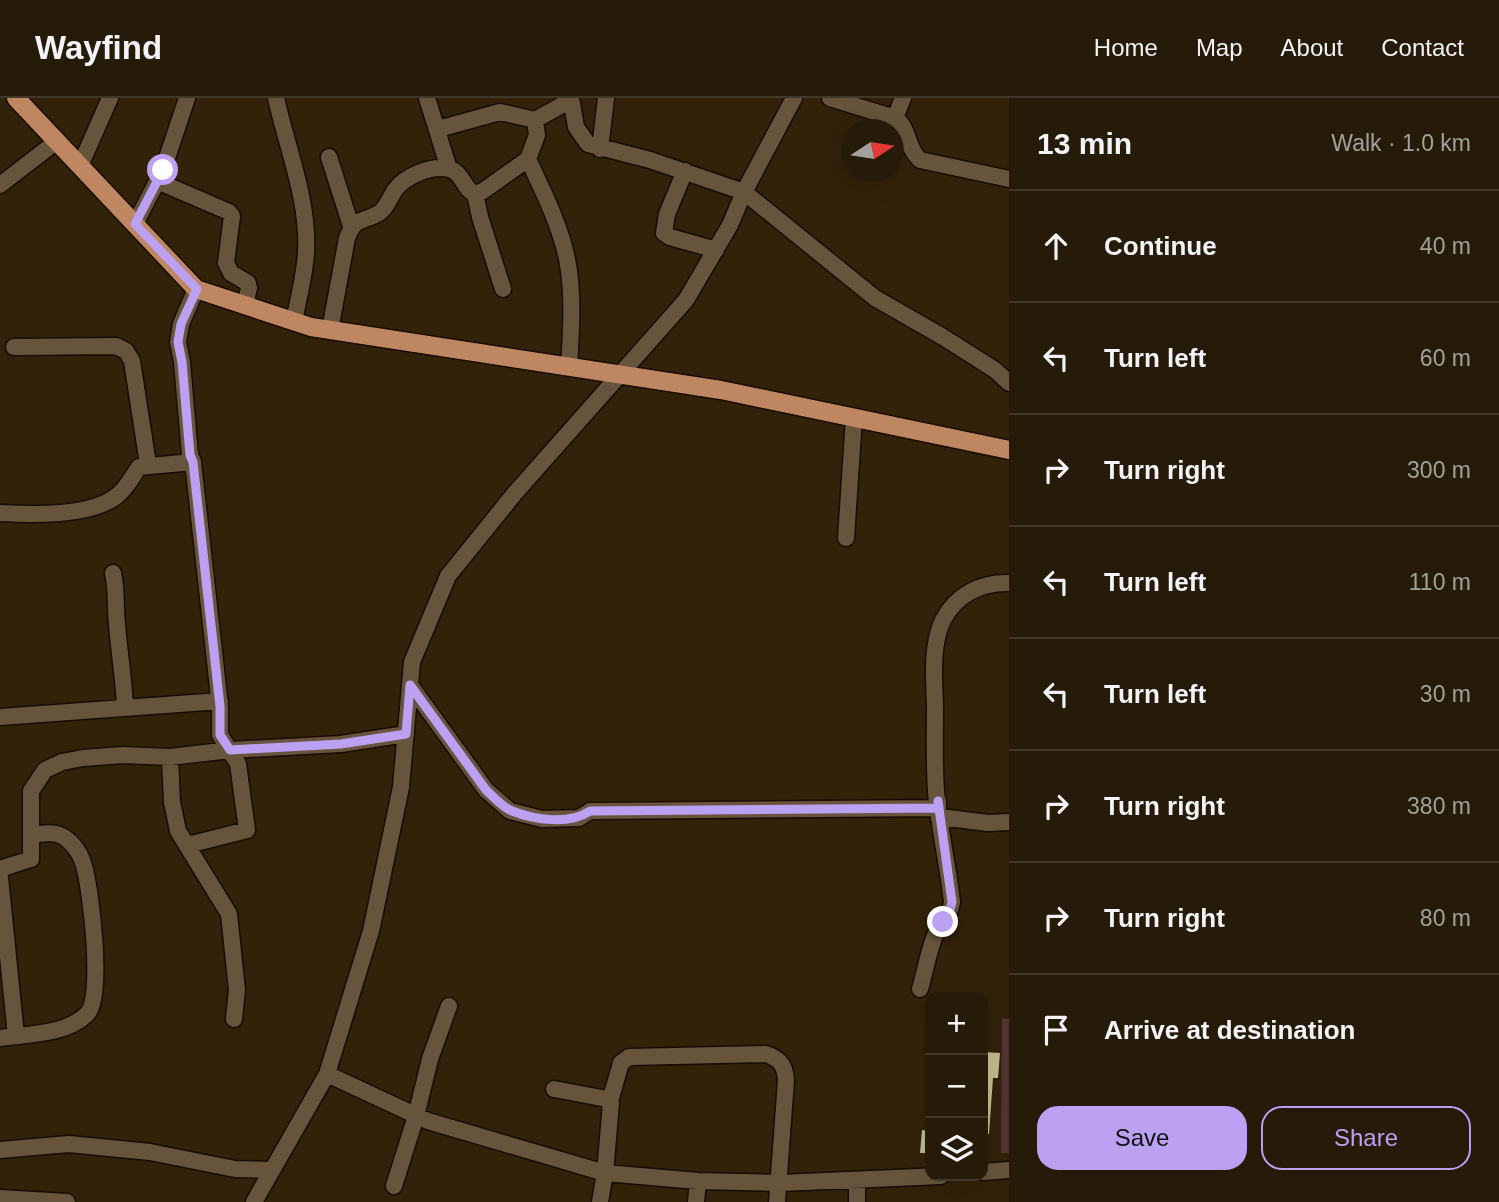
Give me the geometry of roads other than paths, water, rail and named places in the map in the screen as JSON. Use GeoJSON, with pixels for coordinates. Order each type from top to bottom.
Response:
{"type":"FeatureCollection","features":[{"type":"Feature","properties":{"kind":"main road"},"geometry":{"type":"LineString","coordinates":[[17,98],[197,289],[294,322],[330,330],[722,390],[1009,450]]}},
{"type":"Feature","properties":{"kind":"street"},"geometry":{"type":"LineString","coordinates":[[80,166],[110,98]]}},
{"type":"Feature","properties":{"kind":"street"},"geometry":{"type":"LineString","coordinates":[[135,224],[157,181],[187,98]]}},
{"type":"Feature","properties":{"kind":"street"},"geometry":{"type":"LineString","coordinates":[[276,98],[299,190],[306,240],[294,322]]}},
{"type":"Feature","properties":{"kind":"street"},"geometry":{"type":"LineString","coordinates":[[427,98],[449,169]]}},
{"type":"Feature","properties":{"kind":"street"},"geometry":{"type":"LineString","coordinates":[[600,149],[606,98]]}},
{"type":"Feature","properties":{"kind":"street"},"geometry":{"type":"LineString","coordinates":[[830,98],[895,118],[903,124],[912,153],[920,160],[1009,179]]}},
{"type":"Feature","properties":{"kind":"street"},"geometry":{"type":"LineString","coordinates":[[895,118],[904,98]]}},
{"type":"Feature","properties":{"kind":"street"},"geometry":{"type":"LineString","coordinates":[[438,129],[500,112],[536,120],[571,99],[576,127],[588,144],[650,160],[744,192],[875,298],[943,337],[995,370],[1009,383]]}},
{"type":"Feature","properties":{"kind":"street"},"geometry":{"type":"LineString","coordinates":[[254,1202],[327,1074],[371,931],[401,787],[412,662],[448,576],[515,493],[687,300],[730,225],[788,100]]}},
{"type":"Feature","properties":{"kind":"street"},"geometry":{"type":"LineString","coordinates":[[475,194],[504,178],[528,159],[537,135],[536,120]]}},
{"type":"Feature","properties":{"kind":"street"},"geometry":{"type":"LineString","coordinates":[[0,185],[57,141]]}},
{"type":"Feature","properties":{"kind":"street"},"geometry":{"type":"LineString","coordinates":[[328,157],[351,226],[330,330]]}},
{"type":"Feature","properties":{"kind":"street"},"geometry":{"type":"LineString","coordinates":[[528,159],[553,214],[567,260],[569,367]]}},
{"type":"Feature","properties":{"kind":"street"},"geometry":{"type":"LineString","coordinates":[[351,226],[383,211],[402,181],[418,173],[449,169],[458,173],[470,192],[475,194]]}},
{"type":"Feature","properties":{"kind":"street"},"geometry":{"type":"LineString","coordinates":[[685,171],[667,214],[664,233],[716,250]]}},
{"type":"Feature","properties":{"kind":"street"},"geometry":{"type":"LineString","coordinates":[[157,181],[229,212],[232,216],[226,263],[231,273],[248,283],[245,306]]}},
{"type":"Feature","properties":{"kind":"street"},"geometry":{"type":"LineString","coordinates":[[475,194],[503,289]]}},
{"type":"Feature","properties":{"kind":"street"},"geometry":{"type":"LineString","coordinates":[[188,845],[247,830],[238,764],[220,735],[220,701],[178,342],[181,324],[197,289]]}},
{"type":"Feature","properties":{"kind":"street"},"geometry":{"type":"LineString","coordinates":[[14,347],[116,346],[126,351],[132,361],[148,464]]}},
{"type":"Feature","properties":{"kind":"street"},"geometry":{"type":"LineString","coordinates":[[846,538],[855,418]]}},
{"type":"Feature","properties":{"kind":"street"},"geometry":{"type":"LineString","coordinates":[[0,513],[83,510],[105,503],[119,494],[139,467],[148,464],[193,462]]}},
{"type":"Feature","properties":{"kind":"street"},"geometry":{"type":"LineString","coordinates":[[113,573],[117,592],[125,708]]}},
{"type":"Feature","properties":{"kind":"street"},"geometry":{"type":"LineString","coordinates":[[920,989],[937,930],[948,917],[952,902],[939,809],[934,682],[937,638],[944,619],[959,599],[976,588],[1009,583]]}},
{"type":"Feature","properties":{"kind":"street"},"geometry":{"type":"LineString","coordinates":[[410,685],[486,790],[510,811],[542,819],[579,818],[590,811],[938,808],[988,823],[1009,822]]}},
{"type":"Feature","properties":{"kind":"street"},"geometry":{"type":"LineString","coordinates":[[0,717],[220,701]]}},
{"type":"Feature","properties":{"kind":"street"},"geometry":{"type":"LineString","coordinates":[[0,869],[31,859],[31,791],[45,770],[62,762],[122,755],[170,757],[230,750],[341,744],[406,734]]}},
{"type":"Feature","properties":{"kind":"street"},"geometry":{"type":"LineString","coordinates":[[170,757],[172,802],[178,831],[229,914],[237,990],[234,1019]]}},
{"type":"Feature","properties":{"kind":"street"},"geometry":{"type":"LineString","coordinates":[[0,877],[8,1037],[60,1029],[89,1013],[94,1001],[96,986],[92,909],[81,858],[71,843],[54,832],[32,835]]}},
{"type":"Feature","properties":{"kind":"street"},"geometry":{"type":"LineString","coordinates":[[394,1186],[430,1059],[449,1006]]}},
{"type":"Feature","properties":{"kind":"street"},"geometry":{"type":"LineString","coordinates":[[600,1202],[612,1107],[610,1101],[621,1063],[629,1056],[766,1054],[776,1057],[782,1064],[786,1080],[778,1202]]}},
{"type":"Feature","properties":{"kind":"street"},"geometry":{"type":"LineString","coordinates":[[327,1074],[428,1121],[605,1173],[698,1181],[779,1183],[925,1177]]}},
{"type":"Feature","properties":{"kind":"street"},"geometry":{"type":"LineString","coordinates":[[554,1089],[610,1101]]}},
{"type":"Feature","properties":{"kind":"street"},"geometry":{"type":"LineString","coordinates":[[0,1150],[69,1144],[150,1152],[234,1169],[271,1170]]}},
{"type":"Feature","properties":{"kind":"street"},"geometry":{"type":"LineString","coordinates":[[988,1172],[1009,1170]]}},
{"type":"Feature","properties":{"kind":"street"},"geometry":{"type":"LineString","coordinates":[[857,1180],[857,1202]]}},
{"type":"Feature","properties":{"kind":"street"},"geometry":{"type":"LineString","coordinates":[[696,1202],[698,1181]]}},
{"type":"Feature","properties":{"kind":"street"},"geometry":{"type":"LineString","coordinates":[[0,1198],[67,1202]]}}]}
